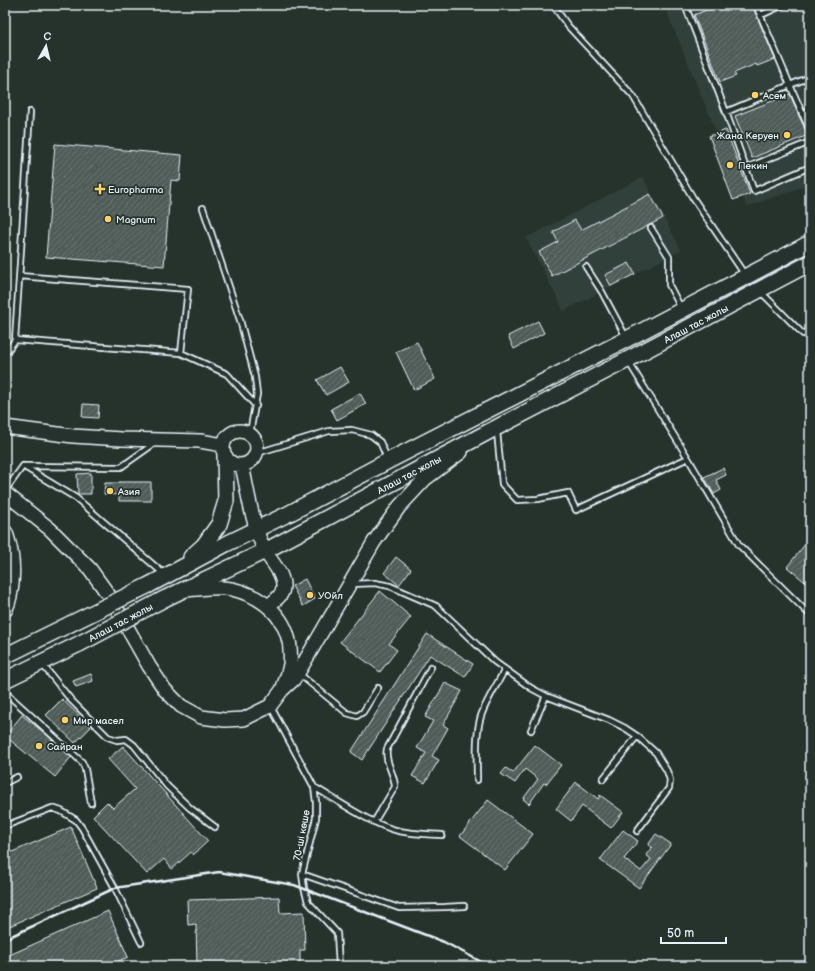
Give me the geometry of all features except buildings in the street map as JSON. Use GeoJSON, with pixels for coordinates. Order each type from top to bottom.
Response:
{"type":"FeatureCollection","features":[{"type":"Feature","properties":{"kind":"main road","name":"Алаш тас жолы"},"geometry":{"type":"LineString","coordinates":[[5,656],[150,585],[226,544],[290,513],[810,243]]}},
{"type":"Feature","properties":{"kind":"main road","name":"Алаш тас жолы"},"geometry":{"type":"LineString","coordinates":[[5,680],[79,644],[164,599],[265,551],[493,429],[810,263]]}},
{"type":"Feature","properties":{"kind":"main road"},"geometry":{"type":"LineString","coordinates":[[7,428],[73,436],[200,441],[224,451],[232,463],[242,465],[251,461],[257,453],[257,442],[250,433],[239,430],[228,435],[224,440],[224,451],[226,501],[219,524],[204,545],[172,573]]}},
{"type":"Feature","properties":{"kind":"main road"},"geometry":{"type":"LineString","coordinates":[[5,492],[50,529],[90,569],[110,597],[153,672],[165,690],[180,706],[201,717],[225,720],[244,719],[270,706],[282,690],[294,679],[351,584],[374,542],[400,506],[425,479],[493,429]]}},
{"type":"Feature","properties":{"kind":"main road"},"geometry":{"type":"LineString","coordinates":[[242,465],[256,530],[265,551],[280,573],[284,587],[277,598],[268,606]]}},
{"type":"Feature","properties":{"kind":"main road"},"geometry":{"type":"LineString","coordinates":[[5,533],[10,552],[11,579],[5,609]]}},
{"type":"Feature","properties":{"kind":"main road"},"geometry":{"type":"LineString","coordinates":[[184,590],[213,588],[231,589],[252,595],[268,606],[283,623],[289,640],[290,664],[282,690]]}},
{"type":"Feature","properties":{"kind":"lane"},"geometry":{"type":"LineString","coordinates":[[553,5],[568,26],[633,96],[693,198],[746,277]]}},
{"type":"Feature","properties":{"kind":"lane"},"geometry":{"type":"LineString","coordinates":[[685,5],[726,112],[754,191],[810,167]]}},
{"type":"Feature","properties":{"kind":"lane"},"geometry":{"type":"LineString","coordinates":[[756,5],[802,114],[810,129]]}},
{"type":"Feature","properties":{"kind":"lane"},"geometry":{"type":"LineString","coordinates":[[761,15],[783,5]]}},
{"type":"Feature","properties":{"kind":"lane"},"geometry":{"type":"LineString","coordinates":[[726,112],[810,77]]}},
{"type":"Feature","properties":{"kind":"lane"},"geometry":{"type":"LineString","coordinates":[[802,114],[810,111]]}},
{"type":"Feature","properties":{"kind":"lane"},"geometry":{"type":"LineString","coordinates":[[5,354],[15,340],[30,112]]}},
{"type":"Feature","properties":{"kind":"lane"},"geometry":{"type":"LineString","coordinates":[[746,168],[810,142]]}},
{"type":"Feature","properties":{"kind":"lane"},"geometry":{"type":"LineString","coordinates":[[202,208],[240,320],[255,377],[257,394],[256,406],[250,433]]}},
{"type":"Feature","properties":{"kind":"lane"},"geometry":{"type":"LineString","coordinates":[[651,228],[668,257],[669,285],[682,310]]}},
{"type":"Feature","properties":{"kind":"lane"},"geometry":{"type":"LineString","coordinates":[[586,266],[602,292],[627,339]]}},
{"type":"Feature","properties":{"kind":"lane"},"geometry":{"type":"LineString","coordinates":[[19,276],[188,289],[181,353]]}},
{"type":"Feature","properties":{"kind":"lane"},"geometry":{"type":"LineString","coordinates":[[759,290],[803,334],[809,331]]}},
{"type":"Feature","properties":{"kind":"lane"},"geometry":{"type":"LineString","coordinates":[[15,340],[181,353],[227,374],[256,406]]}},
{"type":"Feature","properties":{"kind":"lane"},"geometry":{"type":"LineString","coordinates":[[627,360],[688,458],[739,545],[810,615]]}},
{"type":"Feature","properties":{"kind":"lane"},"geometry":{"type":"LineString","coordinates":[[493,429],[497,439],[502,484],[517,500],[538,499],[568,493],[576,510],[688,458]]}},
{"type":"Feature","properties":{"kind":"lane"},"geometry":{"type":"LineString","coordinates":[[257,453],[329,431],[352,430],[371,435],[380,442],[388,462]]}},
{"type":"Feature","properties":{"kind":"lane"},"geometry":{"type":"LineString","coordinates":[[23,466],[121,467],[159,440]]}},
{"type":"Feature","properties":{"kind":"lane"},"geometry":{"type":"LineString","coordinates":[[5,492],[23,466]]}},
{"type":"Feature","properties":{"kind":"lane"},"geometry":{"type":"LineString","coordinates":[[23,466],[76,498],[172,573]]}},
{"type":"Feature","properties":{"kind":"lane"},"geometry":{"type":"LineString","coordinates":[[351,584],[375,583],[390,586],[436,606],[495,662],[530,688],[625,728],[656,753],[667,771],[670,780],[669,788],[637,831]]}},
{"type":"Feature","properties":{"kind":"lane"},"geometry":{"type":"LineString","coordinates":[[40,663],[71,700],[108,736],[117,740],[126,739],[134,745],[167,786],[190,808],[215,827]]}},
{"type":"Feature","properties":{"kind":"lane"},"geometry":{"type":"LineString","coordinates":[[374,822],[395,787],[395,782],[386,755],[387,749],[431,667]]}},
{"type":"Feature","properties":{"kind":"lane"},"geometry":{"type":"LineString","coordinates":[[476,780],[477,737],[482,715],[505,669]]}},
{"type":"Feature","properties":{"kind":"lane"},"geometry":{"type":"LineString","coordinates":[[298,673],[347,713],[357,716],[363,712],[378,688]]}},
{"type":"Feature","properties":{"kind":"lane"},"geometry":{"type":"LineString","coordinates":[[5,692],[82,762],[85,769],[91,803]]}},
{"type":"Feature","properties":{"kind":"lane"},"geometry":{"type":"LineString","coordinates":[[531,730],[546,696]]}},
{"type":"Feature","properties":{"kind":"lane","name":"70-ші көше"},"geometry":{"type":"LineString","coordinates":[[270,706],[314,787],[316,818],[302,874],[304,888],[308,902],[337,933],[340,966]]}},
{"type":"Feature","properties":{"kind":"lane"},"geometry":{"type":"LineString","coordinates":[[603,780],[636,736]]}},
{"type":"Feature","properties":{"kind":"lane"},"geometry":{"type":"LineString","coordinates":[[5,782],[17,777]]}},
{"type":"Feature","properties":{"kind":"lane"},"geometry":{"type":"LineString","coordinates":[[314,787],[374,822],[412,834],[442,835]]}},
{"type":"Feature","properties":{"kind":"lane"},"geometry":{"type":"LineString","coordinates":[[5,826],[52,808],[61,810],[76,820],[82,828],[115,888],[141,942]]}},
{"type":"Feature","properties":{"kind":"lane"},"geometry":{"type":"LineString","coordinates":[[302,874],[399,908],[464,906]]}},
{"type":"Feature","properties":{"kind":"shaded area","name":"Асем"},"geometry":{"type":"Polygon","coordinates":[[[664,5],[810,5],[810,184],[747,207],[664,5]]]}},
{"type":"Feature","properties":{"kind":"shaded area"},"geometry":{"type":"Polygon","coordinates":[[[643,177],[681,250],[564,311],[526,238],[643,177]]]}},
{"type":"Feature","properties":{"kind":"railway"},"geometry":{"type":"LineString","coordinates":[[5,939],[115,888],[219,872],[294,885],[444,942],[489,966]]}},
{"type":"Feature","properties":{"kind":"place","name":"Асем"},"geometry":{"type":"Point","coordinates":[755,95]}},
{"type":"Feature","properties":{"kind":"place","name":"Жана Керуен"},"geometry":{"type":"Point","coordinates":[787,135]}},
{"type":"Feature","properties":{"kind":"place","name":"Пекин"},"geometry":{"type":"Point","coordinates":[730,165]}},
{"type":"Feature","properties":{"kind":"place","name":"Europharma"},"geometry":{"type":"Point","coordinates":[100,189]}},
{"type":"Feature","properties":{"kind":"place","name":"Magnum"},"geometry":{"type":"Point","coordinates":[108,219]}},
{"type":"Feature","properties":{"kind":"place","name":"Азия"},"geometry":{"type":"Point","coordinates":[110,491]}},
{"type":"Feature","properties":{"kind":"place","name":"УОйл"},"geometry":{"type":"Point","coordinates":[310,595]}},
{"type":"Feature","properties":{"kind":"place","name":"Мир масел"},"geometry":{"type":"Point","coordinates":[65,720]}},
{"type":"Feature","properties":{"kind":"place","name":"Сайран"},"geometry":{"type":"Point","coordinates":[39,746]}}]}
